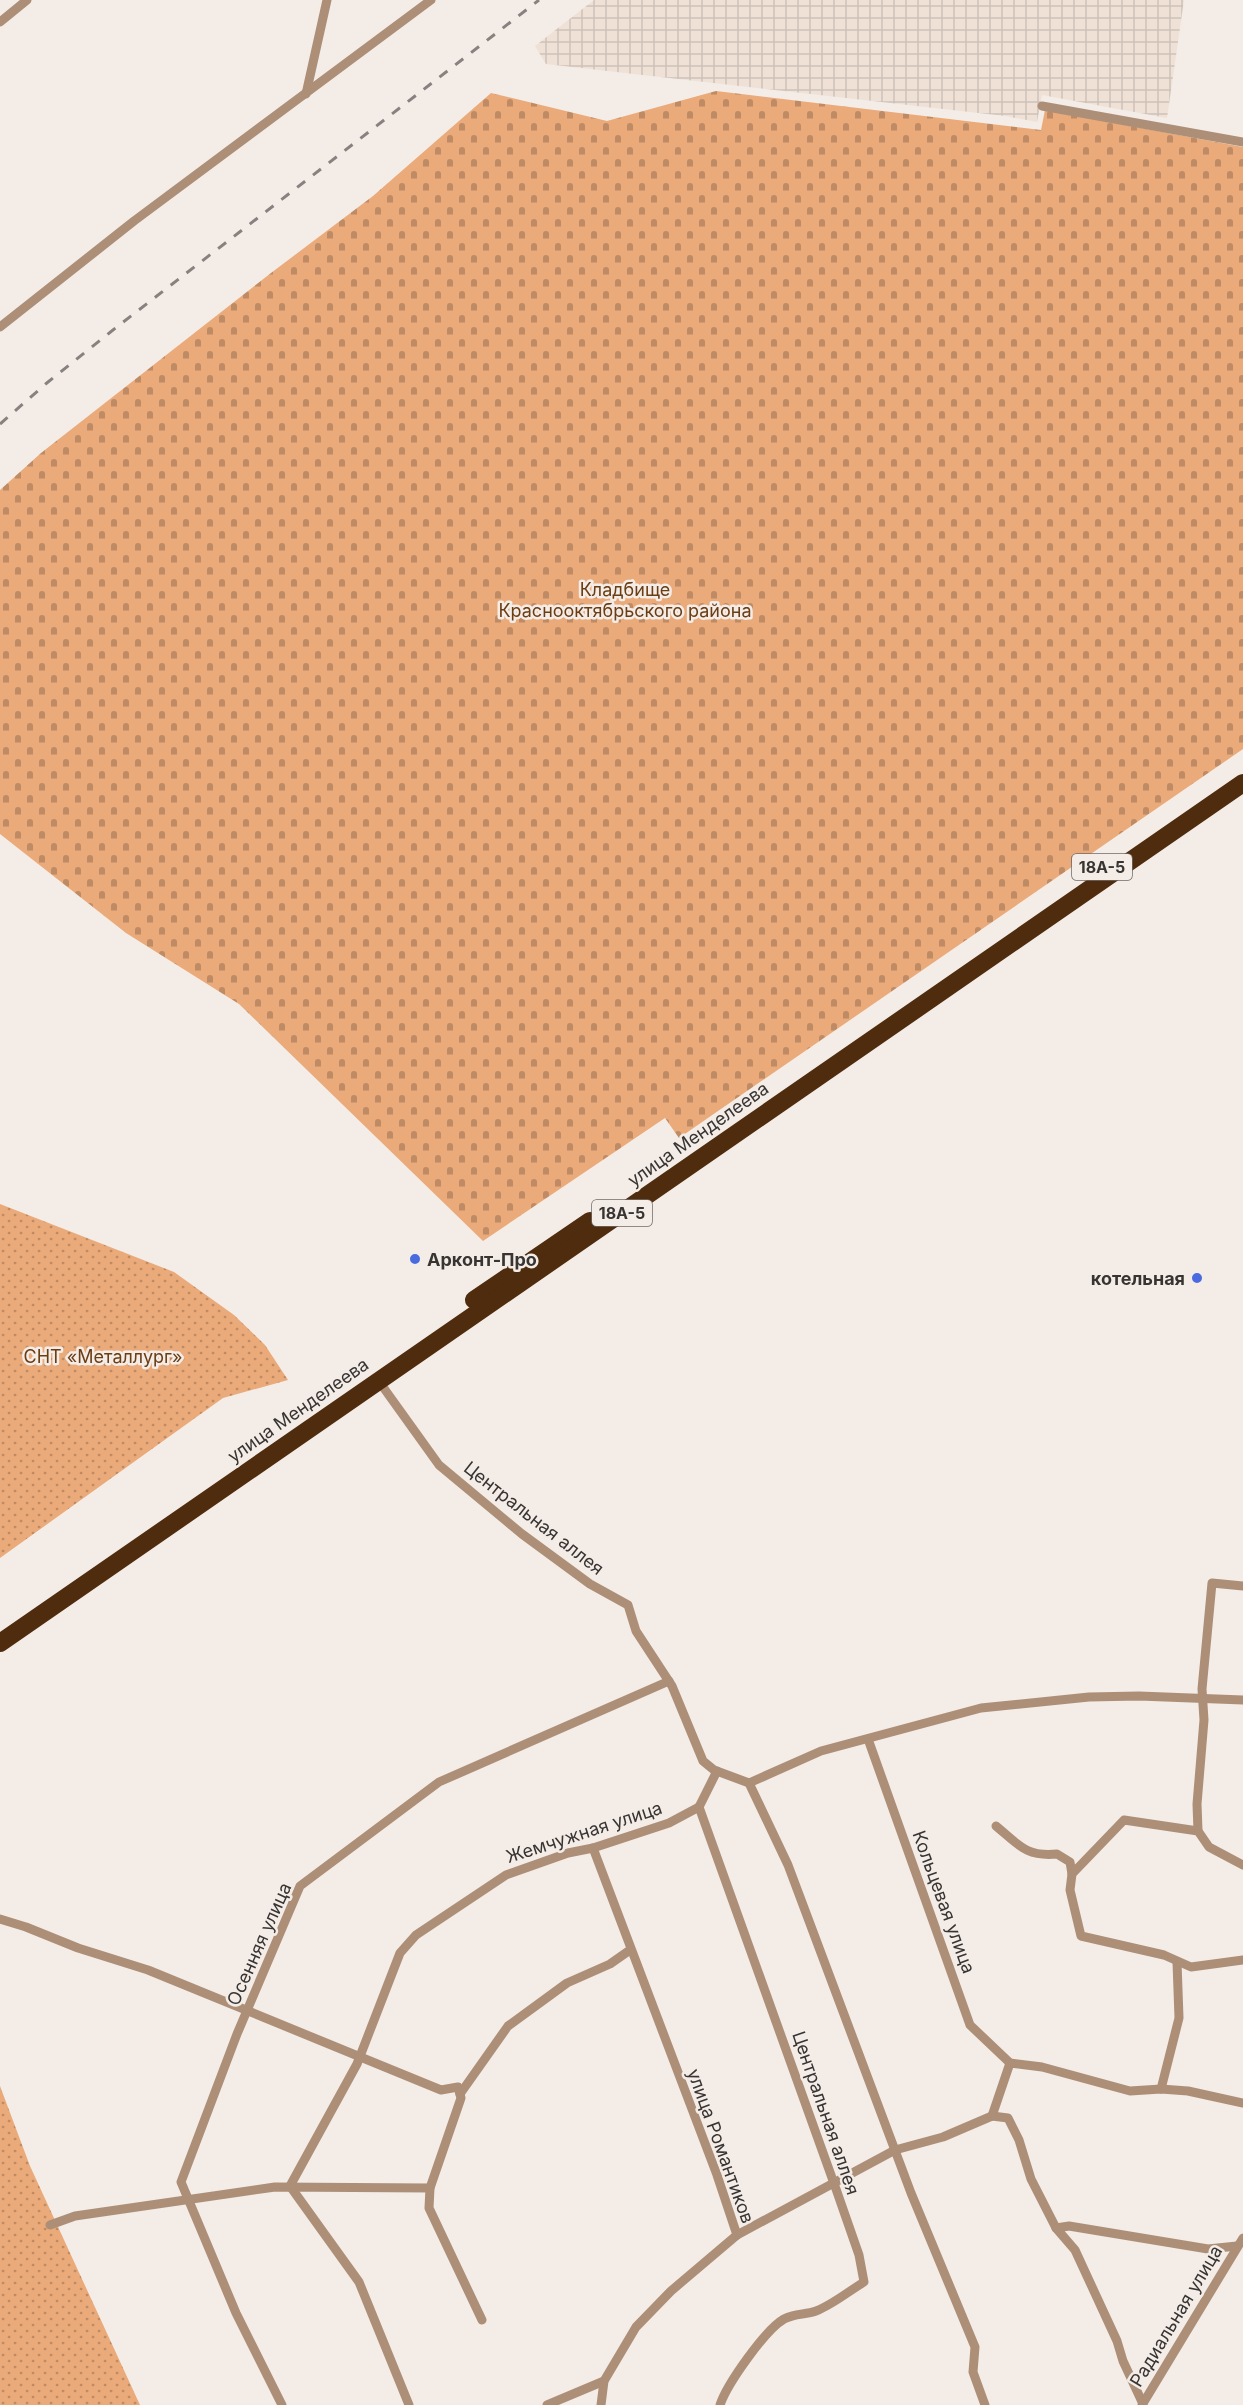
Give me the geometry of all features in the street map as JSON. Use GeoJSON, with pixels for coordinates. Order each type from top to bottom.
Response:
{"type":"FeatureCollection","features":[{"type":"Feature","properties":{"kind":"highway","name":"улица Менделеева"},"geometry":{"type":"LineString","coordinates":[[0,1628],[1243,770]]}},
{"type":"Feature","properties":{"kind":"highway","name":"улица Менделеева"},"geometry":{"type":"LineString","coordinates":[[0,1643],[1243,783]]}},
{"type":"Feature","properties":{"kind":"street"},"geometry":{"type":"LineString","coordinates":[[0,22],[27,0]]}},
{"type":"Feature","properties":{"kind":"street"},"geometry":{"type":"LineString","coordinates":[[306,94],[327,0]]}},
{"type":"Feature","properties":{"kind":"street"},"geometry":{"type":"LineString","coordinates":[[0,327],[142,215],[431,0]]}},
{"type":"Feature","properties":{"kind":"street"},"geometry":{"type":"LineString","coordinates":[[1042,106],[1243,142]]}},
{"type":"Feature","properties":{"kind":"street","name":"Центральная аллея"},"geometry":{"type":"LineString","coordinates":[[378,1380],[439,1465],[522,1534],[590,1584],[628,1605],[636,1631],[669,1681],[704,1761],[717,1771]]}},
{"type":"Feature","properties":{"kind":"street"},"geometry":{"type":"LineString","coordinates":[[1243,1586],[1212,1582],[1202,1689],[1198,1831],[1209,1847],[1243,1864]]}},
{"type":"Feature","properties":{"kind":"street","name":"Осенняя улица"},"geometry":{"type":"LineString","coordinates":[[282,2405],[236,2313],[181,2182],[247,2010],[300,1886],[440,1782],[669,1681]]}},
{"type":"Feature","properties":{"kind":"street"},"geometry":{"type":"LineString","coordinates":[[749,1783],[821,1751],[981,1708],[1089,1697],[1139,1696],[1243,1700]]}},
{"type":"Feature","properties":{"kind":"street","name":"Кольцевая улица"},"geometry":{"type":"LineString","coordinates":[[868,1739],[970,2025],[1010,2063]]}},
{"type":"Feature","properties":{"kind":"street"},"geometry":{"type":"LineString","coordinates":[[699,1807],[717,1771],[749,1783],[788,1866],[895,2150],[975,2347],[973,2372],[985,2405]]}},
{"type":"Feature","properties":{"kind":"street","name":"Центральная аллея"},"geometry":{"type":"LineString","coordinates":[[699,1807],[859,2255],[864,2282],[815,2311],[798,2313],[782,2320],[748,2358],[720,2405]]}},
{"type":"Feature","properties":{"kind":"street","name":"Жемчужная улица"},"geometry":{"type":"LineString","coordinates":[[291,2187],[360,2056],[400,1953],[416,1935],[506,1875],[568,1853],[593,1848],[669,1823],[699,1807]]}},
{"type":"Feature","properties":{"kind":"street"},"geometry":{"type":"LineString","coordinates":[[1071,1874],[1124,1821],[1198,1831]]}},
{"type":"Feature","properties":{"kind":"street"},"geometry":{"type":"LineString","coordinates":[[996,1826],[1030,1853],[1057,1854],[1070,1862],[1070,1890],[1080,1936],[1164,1955],[1191,1966],[1243,1960]]}},
{"type":"Feature","properties":{"kind":"street","name":"улица Романтиков"},"geometry":{"type":"LineString","coordinates":[[593,1848],[717,2175],[737,2235],[671,2291],[636,2327],[604,2381]]}},
{"type":"Feature","properties":{"kind":"street"},"geometry":{"type":"LineString","coordinates":[[0,1919],[26,1926],[78,1948],[148,1970],[441,2090],[458,2087],[461,2098],[430,2188],[429,2208],[482,2320]]}},
{"type":"Feature","properties":{"kind":"street"},"geometry":{"type":"LineString","coordinates":[[460,2094],[508,2026],[567,1983],[610,1965],[630,1950]]}},
{"type":"Feature","properties":{"kind":"street"},"geometry":{"type":"LineString","coordinates":[[1161,2089],[1179,2018],[1177,1962]]}},
{"type":"Feature","properties":{"kind":"street"},"geometry":{"type":"LineString","coordinates":[[992,2116],[1010,2063],[1042,2067],[1130,2091],[1161,2089],[1188,2091],[1243,2103]]}},
{"type":"Feature","properties":{"kind":"street"},"geometry":{"type":"LineString","coordinates":[[737,2235],[895,2150],[943,2137],[992,2116],[1008,2118],[1019,2140],[1031,2179],[1056,2228]]}},
{"type":"Feature","properties":{"kind":"street"},"geometry":{"type":"LineString","coordinates":[[50,2225],[75,2216],[275,2187],[430,2188]]}},
{"type":"Feature","properties":{"kind":"street"},"geometry":{"type":"LineString","coordinates":[[291,2187],[358,2282],[409,2405]]}},
{"type":"Feature","properties":{"kind":"street","name":"Радиальная улица"},"geometry":{"type":"LineString","coordinates":[[1056,2228],[1069,2226],[1208,2249],[1240,2242]]}},
{"type":"Feature","properties":{"kind":"street","name":"Радиальная улица"},"geometry":{"type":"LineString","coordinates":[[1056,2228],[1075,2250],[1117,2341],[1142,2404]]}},
{"type":"Feature","properties":{"kind":"street","name":"Радиальная улица"},"geometry":{"type":"LineString","coordinates":[[1142,2404],[1240,2242]]}},
{"type":"Feature","properties":{"kind":"street"},"geometry":{"type":"LineString","coordinates":[[547,2405],[604,2381]]}},
{"type":"Feature","properties":{"kind":"street"},"geometry":{"type":"LineString","coordinates":[[600,2405],[604,2381]]}},
{"type":"Feature","properties":{"kind":"shaded area"},"geometry":{"type":"Polygon","coordinates":[[[594,0],[1184,0],[1167,118],[1042,95],[1037,122],[1005,116],[546,64],[535,46],[594,0]]]}},
{"type":"Feature","properties":{"kind":"green space","name":"Кладбище Краснооктябрьского района"},"geometry":{"type":"Polygon","coordinates":[[[716,91],[1041,130],[1045,110],[1243,147],[1243,749],[679,1138],[665,1118],[483,1241],[239,1004],[126,933],[0,834],[0,490],[41,453],[373,196],[491,93],[607,121],[716,91]]]}},
{"type":"Feature","properties":{"kind":"green space","name":"СНТ «Металлург»"},"geometry":{"type":"Polygon","coordinates":[[[0,1204],[174,1272],[234,1315],[265,1345],[288,1380],[223,1398],[0,1558],[0,1204]]]}},
{"type":"Feature","properties":{"kind":"green space"},"geometry":{"type":"Polygon","coordinates":[[[0,2086],[30,2166],[140,2405],[0,2405],[0,2086]]]}},
{"type":"Feature","properties":{"kind":"railway"},"geometry":{"type":"LineString","coordinates":[[0,424],[113,330],[539,0]]}},
{"type":"Feature","properties":{"kind":"place","name":"Арконт-Про"},"geometry":{"type":"Point","coordinates":[415,1259]}},
{"type":"Feature","properties":{"kind":"place","name":"котельная"},"geometry":{"type":"Point","coordinates":[1197,1278]}}]}
